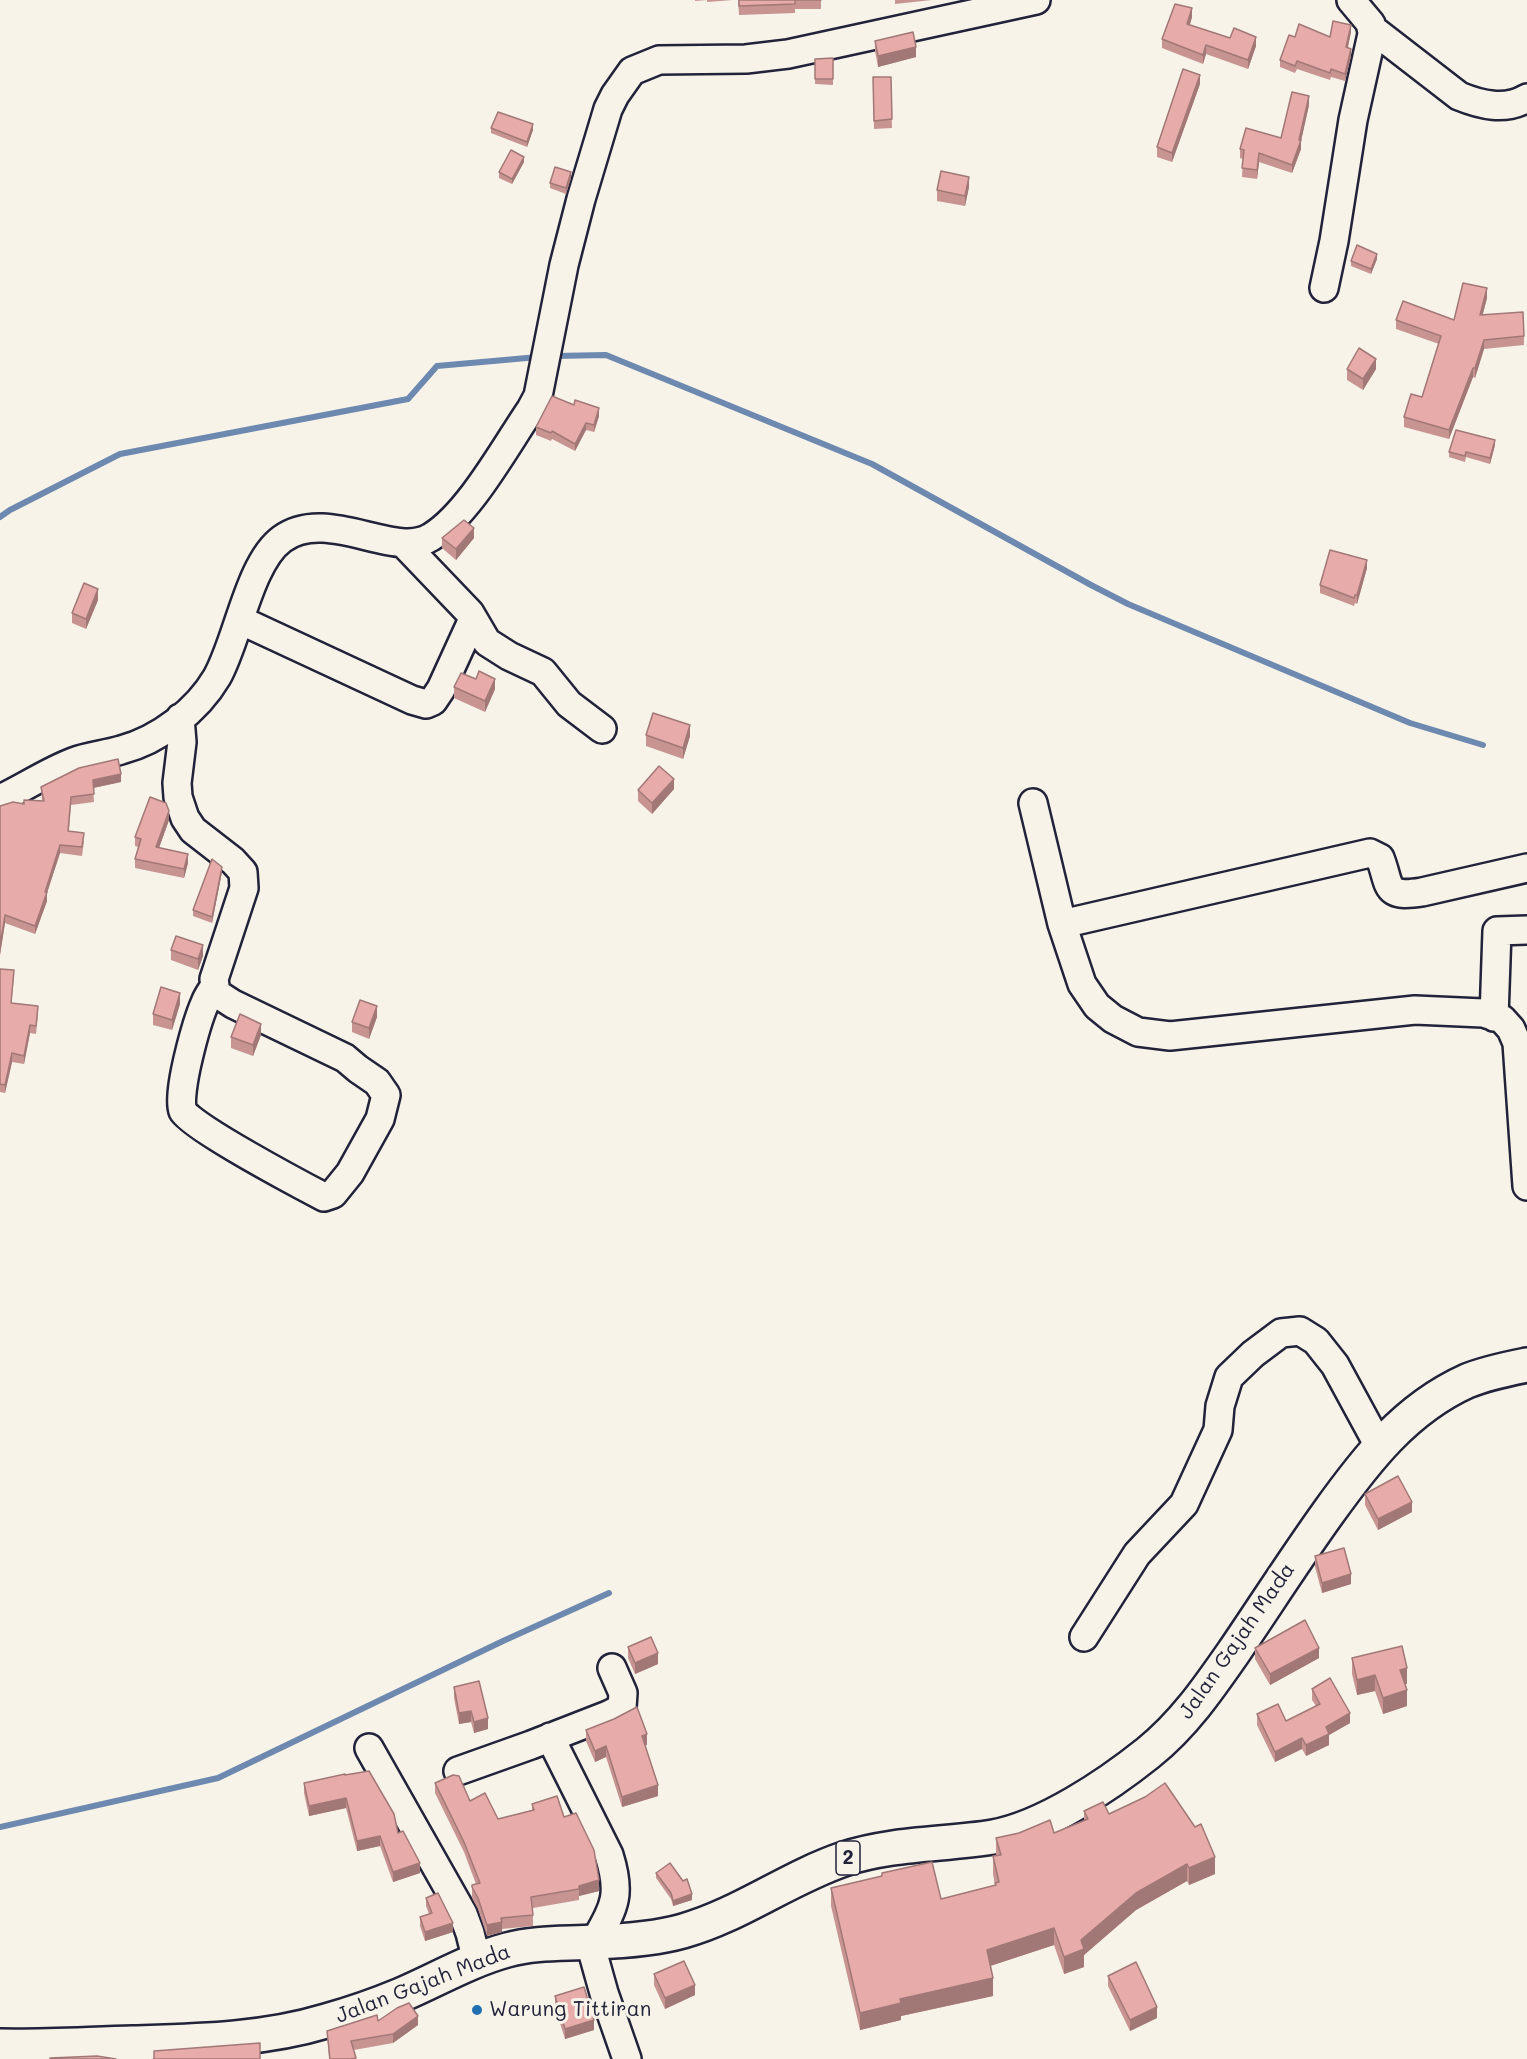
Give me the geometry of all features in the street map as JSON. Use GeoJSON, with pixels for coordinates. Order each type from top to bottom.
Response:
{"type":"FeatureCollection","features":[{"type":"Feature","properties":{"kind":"highway","name":"Jalan Gajah Mada"},"geometry":{"type":"LineString","coordinates":[[0,2046],[186,2042],[279,2032],[307,2026],[374,2006],[477,1960],[503,1951],[522,1946],[561,1942],[592,1943],[651,1938],[683,1931],[726,1916],[795,1880],[852,1857],[873,1852],[993,1837],[1039,1822],[1102,1786],[1150,1752],[1171,1733],[1198,1703],[1366,1460],[1413,1414],[1456,1386],[1473,1378],[1527,1365]]}},
{"type":"Feature","properties":{"kind":"street"},"geometry":{"type":"LineString","coordinates":[[0,799],[75,761],[134,746],[171,727],[199,700],[216,678],[258,572],[269,553],[288,534],[310,528],[330,529],[404,544],[418,543],[430,538],[458,515],[531,409],[541,386],[571,236],[603,125],[615,94],[632,71],[659,60],[746,59],[809,51],[1036,0]]}},
{"type":"Feature","properties":{"kind":"street"},"geometry":{"type":"LineString","coordinates":[[1324,288],[1334,241],[1353,120],[1364,66],[1371,46],[1371,24],[1351,0]]}},
{"type":"Feature","properties":{"kind":"street"},"geometry":{"type":"LineString","coordinates":[[1371,28],[1459,96],[1473,102],[1505,106],[1517,104],[1527,98]]}},
{"type":"Feature","properties":{"kind":"street"},"geometry":{"type":"LineString","coordinates":[[404,544],[456,597],[487,642],[508,656],[547,675],[569,704],[602,729]]}},
{"type":"Feature","properties":{"kind":"street"},"geometry":{"type":"LineString","coordinates":[[240,620],[426,704],[433,701],[441,690],[473,619]]}},
{"type":"Feature","properties":{"kind":"street"},"geometry":{"type":"LineString","coordinates":[[180,718],[182,742],[177,783],[178,797],[185,818],[193,830],[233,861],[243,872],[244,888],[214,979],[216,993],[223,999],[345,1058],[377,1082],[386,1095],[380,1119],[350,1173],[333,1194],[324,1197],[280,1174],[200,1127],[183,1112],[182,1090],[193,1041],[206,999],[214,987]]}},
{"type":"Feature","properties":{"kind":"street"},"geometry":{"type":"LineString","coordinates":[[1033,803],[1062,924],[1082,984],[1097,1006],[1138,1032],[1170,1036],[1415,1010],[1483,1013],[1502,1020],[1511,1029],[1517,1043],[1527,1186]]}},
{"type":"Feature","properties":{"kind":"street"},"geometry":{"type":"LineString","coordinates":[[1062,924],[1370,853],[1380,858],[1386,884],[1398,893],[1405,894],[1527,868]]}},
{"type":"Feature","properties":{"kind":"street"},"geometry":{"type":"LineString","coordinates":[[1494,1017],[1497,931],[1527,930]]}},
{"type":"Feature","properties":{"kind":"street"},"geometry":{"type":"LineString","coordinates":[[1084,1637],[1137,1554],[1184,1504],[1218,1430],[1220,1406],[1229,1377],[1253,1354],[1281,1334],[1300,1331],[1316,1341],[1335,1365],[1379,1446]]}},
{"type":"Feature","properties":{"kind":"street"},"geometry":{"type":"LineString","coordinates":[[458,1771],[622,1708],[623,1694],[612,1668]]}},
{"type":"Feature","properties":{"kind":"street"},"geometry":{"type":"LineString","coordinates":[[549,1737],[609,1855],[614,1871],[616,1885],[611,1912],[592,1943],[603,1993],[627,2059]]}},
{"type":"Feature","properties":{"kind":"street"},"geometry":{"type":"LineString","coordinates":[[369,1748],[463,1914],[477,1960]]}},
{"type":"Feature","properties":{"kind":"building"},"geometry":{"type":"Polygon","coordinates":[[[739,0],[795,0],[795,4],[739,6],[739,0]]]}},
{"type":"Feature","properties":{"kind":"building"},"geometry":{"type":"Polygon","coordinates":[[[1175,4],[1192,8],[1187,24],[1230,38],[1234,28],[1256,37],[1248,60],[1206,45],[1203,55],[1162,39],[1175,4]]]}},
{"type":"Feature","properties":{"kind":"building"},"geometry":{"type":"Polygon","coordinates":[[[1333,21],[1351,25],[1346,47],[1351,49],[1345,74],[1331,69],[1330,73],[1297,61],[1295,66],[1280,60],[1289,35],[1295,37],[1299,24],[1330,37],[1333,21]]]}},
{"type":"Feature","properties":{"kind":"building"},"geometry":{"type":"Polygon","coordinates":[[[913,32],[916,47],[878,56],[875,41],[913,32]]]}},
{"type":"Feature","properties":{"kind":"building"},"geometry":{"type":"Polygon","coordinates":[[[833,58],[833,79],[815,79],[815,59],[833,58]]]}},
{"type":"Feature","properties":{"kind":"building"},"geometry":{"type":"Polygon","coordinates":[[[1183,69],[1200,75],[1172,153],[1157,147],[1183,69]]]}},
{"type":"Feature","properties":{"kind":"building"},"geometry":{"type":"Polygon","coordinates":[[[873,77],[891,77],[892,119],[874,121],[873,77]]]}},
{"type":"Feature","properties":{"kind":"building"},"geometry":{"type":"Polygon","coordinates":[[[1292,92],[1309,96],[1299,140],[1301,140],[1292,165],[1259,153],[1257,170],[1242,168],[1244,150],[1240,149],[1246,128],[1281,138],[1292,92]]]}},
{"type":"Feature","properties":{"kind":"building"},"geometry":{"type":"Polygon","coordinates":[[[498,112],[533,124],[527,142],[491,128],[498,112]]]}},
{"type":"Feature","properties":{"kind":"building"},"geometry":{"type":"Polygon","coordinates":[[[511,150],[524,157],[512,179],[499,172],[511,150]]]}},
{"type":"Feature","properties":{"kind":"building"},"geometry":{"type":"Polygon","coordinates":[[[555,167],[571,172],[566,188],[550,183],[555,167]]]}},
{"type":"Feature","properties":{"kind":"building"},"geometry":{"type":"Polygon","coordinates":[[[941,171],[969,177],[965,196],[937,190],[941,171]]]}},
{"type":"Feature","properties":{"kind":"building"},"geometry":{"type":"Polygon","coordinates":[[[1357,245],[1377,254],[1371,269],[1351,261],[1357,245]]]}},
{"type":"Feature","properties":{"kind":"building"},"geometry":{"type":"Polygon","coordinates":[[[1463,283],[1487,288],[1480,315],[1523,312],[1524,336],[1484,340],[1449,430],[1404,417],[1411,394],[1422,397],[1441,336],[1396,320],[1403,301],[1454,320],[1463,283]]]}},
{"type":"Feature","properties":{"kind":"building"},"geometry":{"type":"Polygon","coordinates":[[[1359,348],[1376,359],[1363,379],[1347,369],[1359,348]]]}},
{"type":"Feature","properties":{"kind":"building"},"geometry":{"type":"Polygon","coordinates":[[[552,396],[574,405],[575,400],[599,408],[594,425],[586,423],[575,444],[552,431],[551,433],[536,427],[552,396]]]}},
{"type":"Feature","properties":{"kind":"building"},"geometry":{"type":"Polygon","coordinates":[[[1456,430],[1495,440],[1490,458],[1466,452],[1465,456],[1449,452],[1456,430]]]}},
{"type":"Feature","properties":{"kind":"building"},"geometry":{"type":"Polygon","coordinates":[[[464,520],[474,528],[456,549],[442,538],[464,520]]]}},
{"type":"Feature","properties":{"kind":"building"},"geometry":{"type":"Polygon","coordinates":[[[1330,550],[1367,560],[1357,595],[1354,598],[1320,585],[1330,550]]]}},
{"type":"Feature","properties":{"kind":"building"},"geometry":{"type":"Polygon","coordinates":[[[84,583],[98,589],[86,619],[72,613],[84,583]]]}},
{"type":"Feature","properties":{"kind":"building"},"geometry":{"type":"Polygon","coordinates":[[[479,671],[495,679],[485,701],[454,687],[461,673],[476,679],[479,671]]]}},
{"type":"Feature","properties":{"kind":"building"},"geometry":{"type":"Polygon","coordinates":[[[653,713],[690,725],[683,748],[646,735],[653,713]]]}},
{"type":"Feature","properties":{"kind":"building"},"geometry":{"type":"Polygon","coordinates":[[[118,759],[121,774],[93,780],[94,794],[71,797],[68,831],[84,833],[82,847],[60,845],[35,926],[5,915],[0,946],[0,806],[13,802],[24,804],[24,800],[44,801],[41,787],[79,768],[118,759]]]}},
{"type":"Feature","properties":{"kind":"building"},"geometry":{"type":"Polygon","coordinates":[[[659,766],[674,779],[652,803],[638,790],[659,766]]]}},
{"type":"Feature","properties":{"kind":"building"},"geometry":{"type":"Polygon","coordinates":[[[150,797],[166,803],[169,811],[156,847],[188,854],[184,869],[135,859],[141,839],[135,837],[150,797]]]}},
{"type":"Feature","properties":{"kind":"building"},"geometry":{"type":"Polygon","coordinates":[[[212,859],[222,867],[212,917],[193,910],[212,859]]]}},
{"type":"Feature","properties":{"kind":"building"},"geometry":{"type":"Polygon","coordinates":[[[176,936],[203,945],[198,959],[171,950],[176,936]]]}},
{"type":"Feature","properties":{"kind":"building"},"geometry":{"type":"Polygon","coordinates":[[[0,969],[14,970],[11,1003],[38,1006],[36,1026],[30,1025],[24,1056],[12,1053],[5,1085],[0,1084],[0,969]]]}},
{"type":"Feature","properties":{"kind":"building"},"geometry":{"type":"Polygon","coordinates":[[[161,987],[180,993],[172,1020],[153,1014],[161,987]]]}},
{"type":"Feature","properties":{"kind":"building"},"geometry":{"type":"Polygon","coordinates":[[[360,1000],[377,1006],[369,1028],[352,1022],[360,1000]]]}},
{"type":"Feature","properties":{"kind":"building"},"geometry":{"type":"Polygon","coordinates":[[[240,1014],[261,1024],[253,1045],[231,1037],[240,1014]]]}},
{"type":"Feature","properties":{"kind":"building"},"geometry":{"type":"Polygon","coordinates":[[[1398,1476],[1412,1502],[1378,1519],[1365,1494],[1398,1476]]]}},
{"type":"Feature","properties":{"kind":"building"},"geometry":{"type":"Polygon","coordinates":[[[1344,1548],[1351,1574],[1322,1583],[1315,1556],[1344,1548]]]}},
{"type":"Feature","properties":{"kind":"building"},"geometry":{"type":"Polygon","coordinates":[[[1305,1620],[1319,1648],[1270,1674],[1255,1648],[1305,1620]]]}},
{"type":"Feature","properties":{"kind":"building"},"geometry":{"type":"Polygon","coordinates":[[[651,1637],[658,1653],[635,1663],[628,1647],[651,1637]]]}},
{"type":"Feature","properties":{"kind":"building"},"geometry":{"type":"Polygon","coordinates":[[[1402,1646],[1407,1668],[1400,1670],[1407,1690],[1383,1698],[1375,1675],[1357,1680],[1352,1658],[1402,1646]]]}},
{"type":"Feature","properties":{"kind":"building"},"geometry":{"type":"Polygon","coordinates":[[[1330,1678],[1350,1713],[1326,1727],[1329,1734],[1306,1745],[1302,1738],[1275,1752],[1257,1714],[1278,1704],[1286,1721],[1320,1704],[1312,1689],[1330,1678]]]}},
{"type":"Feature","properties":{"kind":"building"},"geometry":{"type":"Polygon","coordinates":[[[479,1681],[488,1718],[474,1722],[471,1711],[459,1713],[454,1687],[479,1681]]]}},
{"type":"Feature","properties":{"kind":"building"},"geometry":{"type":"Polygon","coordinates":[[[637,1707],[647,1734],[642,1736],[658,1785],[622,1797],[606,1746],[595,1751],[586,1730],[637,1707]]]}},
{"type":"Feature","properties":{"kind":"building"},"geometry":{"type":"Polygon","coordinates":[[[369,1771],[394,1814],[398,1833],[403,1831],[420,1863],[393,1872],[380,1836],[357,1841],[346,1798],[309,1806],[304,1783],[369,1771]]]}},
{"type":"Feature","properties":{"kind":"building"},"geometry":{"type":"Polygon","coordinates":[[[453,1775],[459,1776],[470,1801],[485,1793],[498,1819],[534,1810],[532,1804],[557,1796],[564,1817],[576,1813],[594,1850],[599,1880],[579,1886],[579,1889],[531,1897],[533,1915],[501,1918],[502,1922],[487,1925],[472,1887],[480,1883],[464,1842],[435,1783],[453,1775]]]}},
{"type":"Feature","properties":{"kind":"building"},"geometry":{"type":"Polygon","coordinates":[[[1165,1783],[1195,1827],[1201,1824],[1215,1857],[1189,1868],[1187,1864],[1136,1893],[1081,1940],[1084,1949],[1064,1957],[1054,1928],[987,1950],[993,1978],[900,1999],[901,2003],[860,2013],[831,1888],[882,1876],[882,1873],[932,1862],[941,1899],[996,1885],[995,1883],[999,1882],[993,1856],[1001,1855],[996,1838],[1019,1833],[1050,1820],[1054,1833],[1088,1819],[1084,1811],[1103,1802],[1109,1814],[1145,1797],[1165,1783]]]}},
{"type":"Feature","properties":{"kind":"building"},"geometry":{"type":"Polygon","coordinates":[[[670,1863],[683,1881],[687,1879],[692,1894],[673,1901],[671,1893],[656,1873],[670,1863]]]}},
{"type":"Feature","properties":{"kind":"building"},"geometry":{"type":"Polygon","coordinates":[[[438,1893],[453,1923],[425,1932],[420,1917],[432,1913],[426,1898],[438,1893]]]}},
{"type":"Feature","properties":{"kind":"building"},"geometry":{"type":"Polygon","coordinates":[[[684,1961],[695,1985],[665,1998],[654,1974],[684,1961]]]}},
{"type":"Feature","properties":{"kind":"building"},"geometry":{"type":"Polygon","coordinates":[[[1136,1962],[1157,2007],[1130,2020],[1108,1976],[1136,1962]]]}},
{"type":"Feature","properties":{"kind":"building"},"geometry":{"type":"Polygon","coordinates":[[[584,1987],[594,2020],[565,2029],[555,1996],[584,1987]]]}},
{"type":"Feature","properties":{"kind":"building"},"geometry":{"type":"Polygon","coordinates":[[[409,2003],[418,2016],[393,2034],[351,2041],[356,2058],[330,2059],[327,2031],[377,2015],[378,2021],[409,2003]]]}},
{"type":"Feature","properties":{"kind":"building"},"geometry":{"type":"Polygon","coordinates":[[[260,2043],[260,2059],[154,2059],[154,2051],[260,2043]]]}},
{"type":"Feature","properties":{"kind":"building"},"geometry":{"type":"Polygon","coordinates":[[[97,2056],[116,2059],[50,2059],[50,2058],[97,2056]]]}},
{"type":"Feature","properties":{"kind":"waterway"},"geometry":{"type":"LineString","coordinates":[[554,356],[606,355],[872,464],[1128,604],[1410,723],[1483,745]]}},
{"type":"Feature","properties":{"kind":"waterway"},"geometry":{"type":"LineString","coordinates":[[0,517],[120,454],[408,399],[437,366],[538,357]]}},
{"type":"Feature","properties":{"kind":"waterway"},"geometry":{"type":"LineString","coordinates":[[0,1827],[218,1778],[503,1641],[609,1593]]}},
{"type":"Feature","properties":{"kind":"place","name":"Warung Tittiran"},"geometry":{"type":"Point","coordinates":[477,2010]}}]}
